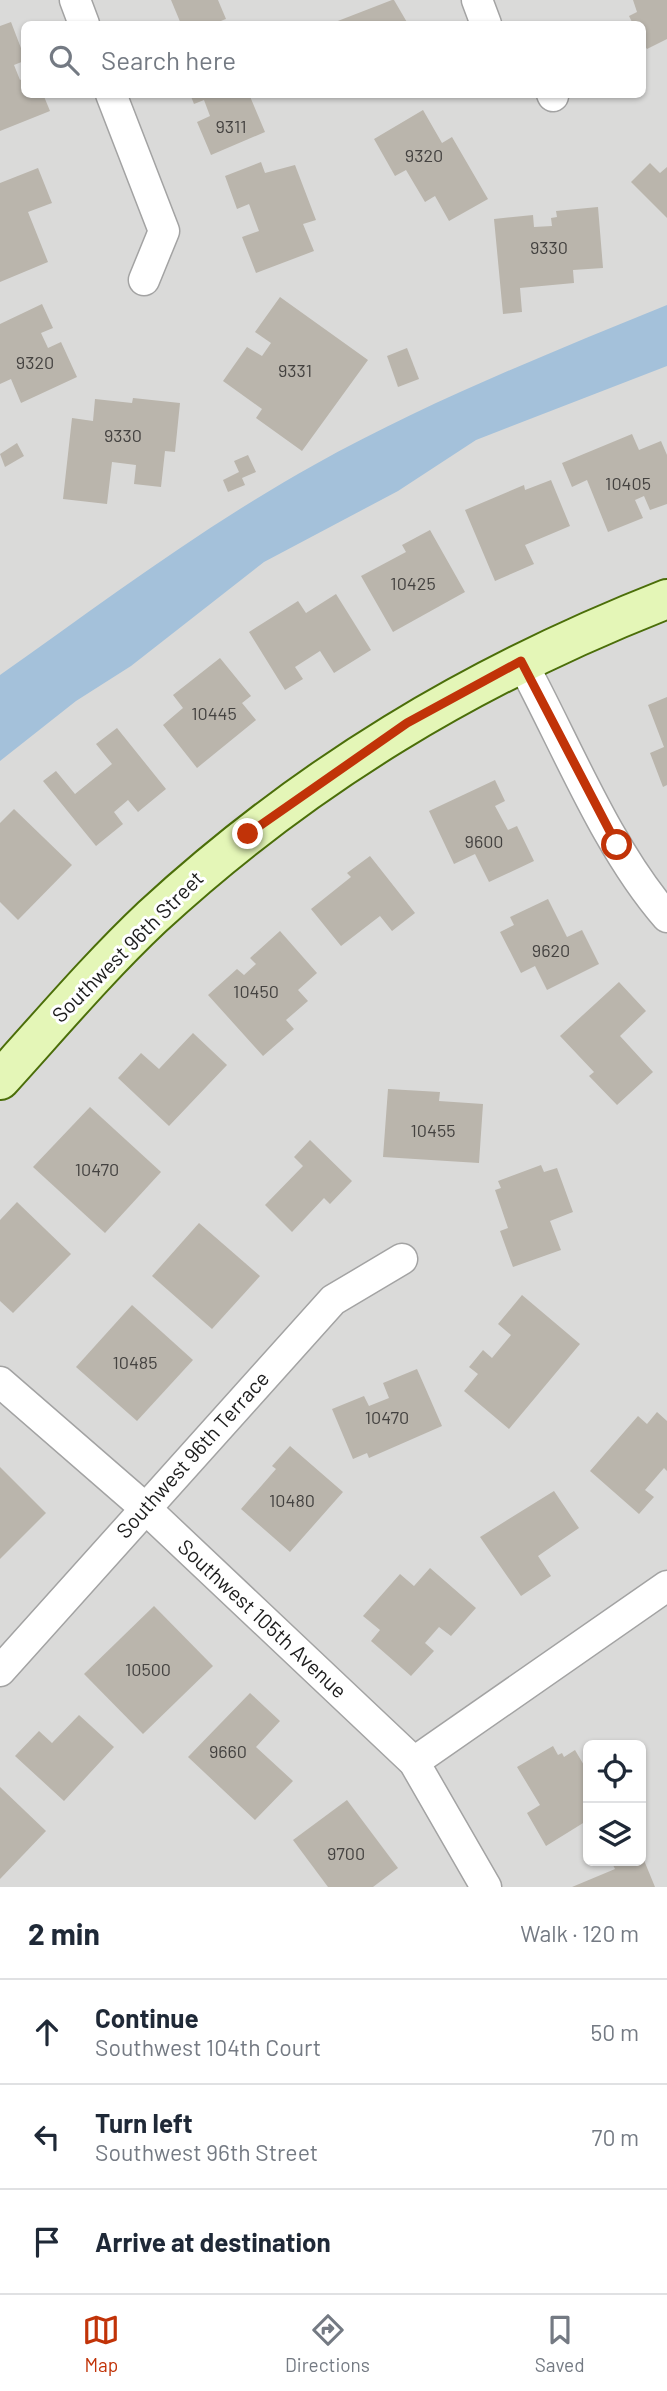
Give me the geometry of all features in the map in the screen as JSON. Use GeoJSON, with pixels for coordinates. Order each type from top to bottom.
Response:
{"type":"FeatureCollection","features":[{"type":"Feature","properties":{"kind":"street"},"geometry":{"type":"LineString","coordinates":[[75,0],[83,21]]}},
{"type":"Feature","properties":{"kind":"street"},"geometry":{"type":"LineString","coordinates":[[477,0],[485,21]]}},
{"type":"Feature","properties":{"kind":"street"},"geometry":{"type":"LineString","coordinates":[[113,98],[164,231],[145,280]]}},
{"type":"Feature","properties":{"kind":"street","name":"Southwest 96th Street"},"geometry":{"type":"LineString","coordinates":[[0,1080],[150,920],[248,834],[407,723],[521,661],[667,599]]}},
{"type":"Feature","properties":{"kind":"street"},"geometry":{"type":"LineString","coordinates":[[521,661],[617,845],[642,888],[667,917]]}},
{"type":"Feature","properties":{"kind":"street","name":"Southwest 96th Terrace"},"geometry":{"type":"LineString","coordinates":[[0,1671],[333,1300],[402,1259]]}},
{"type":"Feature","properties":{"kind":"street","name":"Southwest 105th Avenue"},"geometry":{"type":"LineString","coordinates":[[0,1382],[145,1508],[414,1762],[486,1887]]}},
{"type":"Feature","properties":{"kind":"street"},"geometry":{"type":"LineString","coordinates":[[414,1762],[667,1586]]}},
{"type":"Feature","properties":{"kind":"shaded area"},"geometry":{"type":"Polygon","coordinates":[[[0,0],[667,0],[667,1887],[0,1887],[0,0]]]}},
{"type":"Feature","properties":{"kind":"water"},"geometry":{"type":"Polygon","coordinates":[[[667,305],[667,366],[476,440],[398,491],[264,562],[131,666],[76,701],[0,761],[0,675],[154,566],[273,489],[400,420],[667,305]]]}},
{"type":"Feature","properties":{"kind":"building"},"geometry":{"type":"Polygon","coordinates":[[[171,0],[218,0],[226,19],[221,21],[180,21],[171,0]]]}},
{"type":"Feature","properties":{"kind":"building"},"geometry":{"type":"Polygon","coordinates":[[[392,0],[406,21],[338,21],[392,0]]]}},
{"type":"Feature","properties":{"kind":"building"},"geometry":{"type":"Polygon","coordinates":[[[633,0],[667,0],[667,39],[647,49],[646,21],[632,21],[629,16],[637,12],[633,0]]]}},
{"type":"Feature","properties":{"kind":"building"},"geometry":{"type":"Polygon","coordinates":[[[11,22],[21,48],[21,62],[14,65],[21,80],[21,98],[45,98],[50,111],[0,131],[0,26],[11,22]]]}},
{"type":"Feature","properties":{"kind":"building"},"geometry":{"type":"Polygon","coordinates":[[[192,98],[251,98],[265,132],[211,155],[197,122],[210,116],[204,100],[194,104],[192,98]]]}},
{"type":"Feature","properties":{"kind":"building"},"geometry":{"type":"Polygon","coordinates":[[[423,110],[442,143],[452,137],[488,199],[449,221],[435,196],[425,202],[406,170],[395,176],[374,139],[423,110]]]}},
{"type":"Feature","properties":{"kind":"building"},"geometry":{"type":"Polygon","coordinates":[[[261,162],[265,173],[295,165],[316,220],[303,224],[314,251],[256,273],[242,237],[259,231],[249,204],[237,209],[225,176],[261,162]]]}},
{"type":"Feature","properties":{"kind":"building"},"geometry":{"type":"Polygon","coordinates":[[[650,163],[660,173],[667,167],[667,218],[631,182],[650,163]]]}},
{"type":"Feature","properties":{"kind":"building"},"geometry":{"type":"Polygon","coordinates":[[[38,168],[52,203],[28,212],[48,262],[0,282],[0,183],[38,168]]]}},
{"type":"Feature","properties":{"kind":"building"},"geometry":{"type":"Polygon","coordinates":[[[598,207],[603,268],[573,270],[574,283],[520,288],[522,312],[503,314],[494,219],[533,215],[534,227],[552,226],[551,218],[557,217],[556,211],[598,207]]]}},
{"type":"Feature","properties":{"kind":"building"},"geometry":{"type":"Polygon","coordinates":[[[280,297],[368,360],[302,451],[256,418],[262,409],[223,381],[247,347],[262,356],[271,343],[255,332],[280,297]]]}},
{"type":"Feature","properties":{"kind":"building"},"geometry":{"type":"Polygon","coordinates":[[[42,304],[53,328],[41,333],[48,348],[61,342],[77,377],[21,403],[11,379],[0,384],[0,324],[42,304]]]}},
{"type":"Feature","properties":{"kind":"building"},"geometry":{"type":"Polygon","coordinates":[[[407,348],[419,379],[398,387],[387,356],[407,348]]]}},
{"type":"Feature","properties":{"kind":"building"},"geometry":{"type":"Polygon","coordinates":[[[133,398],[180,403],[175,452],[165,451],[161,487],[134,484],[136,465],[112,462],[107,504],[63,499],[72,418],[93,421],[95,399],[132,403],[133,398]]]}},
{"type":"Feature","properties":{"kind":"building"},"geometry":{"type":"Polygon","coordinates":[[[632,434],[639,450],[661,441],[667,455],[667,504],[650,510],[644,496],[635,500],[643,518],[608,532],[587,480],[572,487],[562,463],[632,434]]]}},
{"type":"Feature","properties":{"kind":"building"},"geometry":{"type":"Polygon","coordinates":[[[17,443],[24,456],[5,467],[0,454],[17,443]]]}},
{"type":"Feature","properties":{"kind":"building"},"geometry":{"type":"Polygon","coordinates":[[[248,455],[256,472],[242,478],[245,485],[228,492],[223,480],[239,472],[234,461],[248,455]]]}},
{"type":"Feature","properties":{"kind":"building"},"geometry":{"type":"Polygon","coordinates":[[[551,480],[570,526],[525,545],[534,564],[495,581],[465,510],[524,485],[525,490],[551,480]]]}},
{"type":"Feature","properties":{"kind":"building"},"geometry":{"type":"Polygon","coordinates":[[[430,530],[465,592],[393,632],[361,576],[406,552],[402,545],[430,530]]]}},
{"type":"Feature","properties":{"kind":"building"},"geometry":{"type":"Polygon","coordinates":[[[336,594],[371,650],[334,673],[320,651],[295,667],[303,679],[285,690],[249,632],[298,601],[306,613],[336,594]]]}},
{"type":"Feature","properties":{"kind":"building"},"geometry":{"type":"Polygon","coordinates":[[[220,658],[251,696],[242,703],[256,720],[197,768],[163,725],[183,708],[173,695],[220,658]]]}},
{"type":"Feature","properties":{"kind":"building"},"geometry":{"type":"Polygon","coordinates":[[[667,697],[667,785],[663,787],[650,753],[664,747],[648,705],[667,697]]]}},
{"type":"Feature","properties":{"kind":"building"},"geometry":{"type":"Polygon","coordinates":[[[117,728],[166,789],[138,812],[128,800],[114,812],[123,824],[96,846],[43,781],[56,771],[75,794],[112,764],[96,744],[117,728]]]}},
{"type":"Feature","properties":{"kind":"building"},"geometry":{"type":"Polygon","coordinates":[[[495,780],[505,801],[495,806],[508,830],[517,826],[534,861],[489,882],[475,854],[454,864],[429,811],[495,780]]]}},
{"type":"Feature","properties":{"kind":"building"},"geometry":{"type":"Polygon","coordinates":[[[14,809],[72,865],[18,920],[0,902],[0,823],[14,809]]]}},
{"type":"Feature","properties":{"kind":"building"},"geometry":{"type":"Polygon","coordinates":[[[370,856],[415,913],[392,931],[380,916],[341,946],[311,909],[351,877],[347,873],[370,856]]]}},
{"type":"Feature","properties":{"kind":"building"},"geometry":{"type":"Polygon","coordinates":[[[548,899],[567,937],[582,930],[599,964],[547,990],[535,966],[521,973],[500,932],[514,925],[510,917],[548,899]]]}},
{"type":"Feature","properties":{"kind":"building"},"geometry":{"type":"Polygon","coordinates":[[[280,931],[317,973],[298,990],[308,1001],[286,1020],[294,1029],[263,1056],[208,995],[237,969],[244,975],[256,964],[250,958],[280,931]]]}},
{"type":"Feature","properties":{"kind":"building"},"geometry":{"type":"Polygon","coordinates":[[[619,982],[646,1011],[620,1036],[653,1072],[617,1105],[589,1076],[594,1072],[560,1036],[619,982]]]}},
{"type":"Feature","properties":{"kind":"building"},"geometry":{"type":"Polygon","coordinates":[[[193,1033],[227,1065],[169,1126],[118,1078],[141,1053],[159,1069],[193,1033]]]}},
{"type":"Feature","properties":{"kind":"building"},"geometry":{"type":"Polygon","coordinates":[[[388,1089],[440,1092],[439,1101],[483,1104],[479,1163],[383,1157],[388,1089]]]}},
{"type":"Feature","properties":{"kind":"building"},"geometry":{"type":"Polygon","coordinates":[[[90,1107],[161,1172],[105,1233],[33,1167],[90,1107]]]}},
{"type":"Feature","properties":{"kind":"building"},"geometry":{"type":"Polygon","coordinates":[[[310,1140],[352,1181],[330,1204],[324,1198],[292,1232],[265,1205],[303,1166],[294,1157],[310,1140]]]}},
{"type":"Feature","properties":{"kind":"building"},"geometry":{"type":"Polygon","coordinates":[[[541,1165],[544,1172],[557,1168],[573,1212],[550,1221],[561,1250],[513,1267],[500,1231],[508,1228],[495,1190],[501,1188],[498,1181],[541,1165]]]}},
{"type":"Feature","properties":{"kind":"building"},"geometry":{"type":"Polygon","coordinates":[[[17,1202],[71,1254],[13,1313],[0,1301],[0,1220],[17,1202]]]}},
{"type":"Feature","properties":{"kind":"building"},"geometry":{"type":"Polygon","coordinates":[[[199,1223],[260,1276],[212,1329],[152,1276],[199,1223]]]}},
{"type":"Feature","properties":{"kind":"building"},"geometry":{"type":"Polygon","coordinates":[[[522,1295],[580,1344],[509,1429],[464,1391],[478,1374],[469,1367],[483,1350],[492,1358],[511,1335],[498,1324],[522,1295]]]}},
{"type":"Feature","properties":{"kind":"building"},"geometry":{"type":"Polygon","coordinates":[[[132,1305],[193,1360],[137,1421],[76,1367],[132,1305]]]}},
{"type":"Feature","properties":{"kind":"building"},"geometry":{"type":"Polygon","coordinates":[[[417,1369],[442,1426],[369,1458],[367,1453],[353,1459],[332,1409],[364,1396],[369,1406],[389,1398],[383,1383],[417,1369]]]}},
{"type":"Feature","properties":{"kind":"building"},"geometry":{"type":"Polygon","coordinates":[[[657,1412],[667,1421],[667,1471],[664,1468],[645,1490],[654,1497],[639,1514],[590,1471],[638,1416],[647,1424],[657,1412]]]}},
{"type":"Feature","properties":{"kind":"building"},"geometry":{"type":"Polygon","coordinates":[[[290,1446],[343,1492],[290,1552],[241,1509],[276,1469],[272,1466],[290,1446]]]}},
{"type":"Feature","properties":{"kind":"building"},"geometry":{"type":"Polygon","coordinates":[[[0,1467],[46,1513],[0,1559],[0,1467]]]}},
{"type":"Feature","properties":{"kind":"building"},"geometry":{"type":"Polygon","coordinates":[[[554,1491],[579,1528],[538,1556],[551,1576],[521,1596],[480,1537],[554,1491]]]}},
{"type":"Feature","properties":{"kind":"building"},"geometry":{"type":"Polygon","coordinates":[[[430,1568],[476,1608],[451,1636],[439,1627],[425,1643],[434,1651],[411,1676],[371,1641],[380,1630],[363,1616],[400,1574],[414,1586],[430,1568]]]}},
{"type":"Feature","properties":{"kind":"building"},"geometry":{"type":"Polygon","coordinates":[[[154,1606],[213,1666],[143,1734],[84,1674],[154,1606]]]}},
{"type":"Feature","properties":{"kind":"building"},"geometry":{"type":"Polygon","coordinates":[[[250,1693],[280,1721],[256,1747],[293,1781],[255,1820],[188,1757],[250,1693]]]}},
{"type":"Feature","properties":{"kind":"building"},"geometry":{"type":"Polygon","coordinates":[[[79,1715],[114,1747],[64,1801],[15,1756],[39,1731],[52,1743],[79,1715]]]}},
{"type":"Feature","properties":{"kind":"building"},"geometry":{"type":"Polygon","coordinates":[[[553,1746],[558,1755],[562,1753],[564,1757],[575,1750],[583,1764],[583,1823],[546,1846],[527,1813],[540,1805],[517,1767],[553,1746]]]}},
{"type":"Feature","properties":{"kind":"building"},"geometry":{"type":"Polygon","coordinates":[[[0,1787],[46,1831],[0,1879],[0,1787]]]}},
{"type":"Feature","properties":{"kind":"building"},"geometry":{"type":"Polygon","coordinates":[[[347,1800],[398,1868],[373,1887],[328,1887],[293,1840],[347,1800]]]}},
{"type":"Feature","properties":{"kind":"building"},"geometry":{"type":"Polygon","coordinates":[[[646,1865],[655,1887],[572,1887],[615,1869],[614,1866],[646,1865]]]}},
{"type":"Feature","properties":{"kind":"route"},"geometry":{"type":"LineString","coordinates":[[248,834],[347,762],[407,723],[521,661],[617,845]]}}]}
